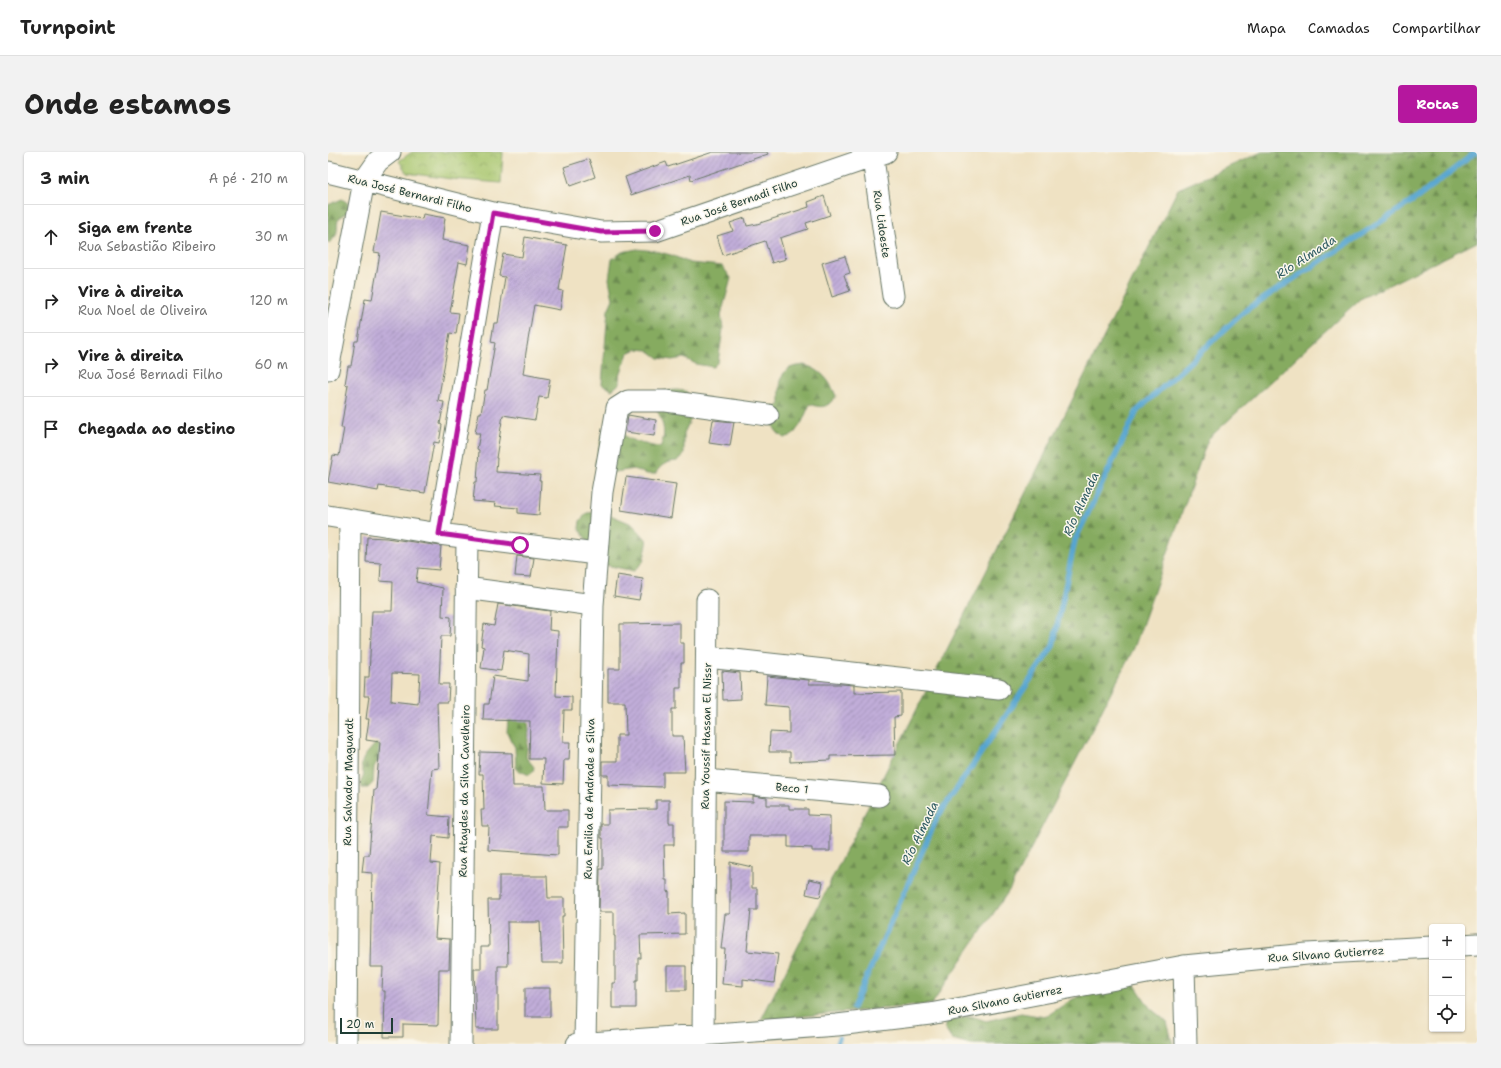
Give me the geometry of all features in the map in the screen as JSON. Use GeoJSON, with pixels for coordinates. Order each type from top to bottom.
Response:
{"type":"FeatureCollection","features":[{"type":"Feature","properties":{"kind":"street"},"geometry":{"type":"LineString","coordinates":[[328,370],[364,181],[378,161],[390,152]]}},
{"type":"Feature","properties":{"kind":"street","name":"Rua José Bernadi Filho"},"geometry":{"type":"LineString","coordinates":[[493,213],[601,232],[655,231],[877,154]]}},
{"type":"Feature","properties":{"kind":"street","name":"Rua Lidoeste"},"geometry":{"type":"LineString","coordinates":[[877,154],[893,296]]}},
{"type":"Feature","properties":{"kind":"street","name":"Rua José Bernardi Filho"},"geometry":{"type":"LineString","coordinates":[[328,172],[493,213]]}},
{"type":"Feature","properties":{"kind":"street"},"geometry":{"type":"LineString","coordinates":[[439,534],[493,213]]}},
{"type":"Feature","properties":{"kind":"street","name":"Rua Emilia de Andrade e Silva"},"geometry":{"type":"LineString","coordinates":[[581,1044],[593,605],[602,492],[617,408],[628,401],[666,401],[768,415]]}},
{"type":"Feature","properties":{"kind":"street"},"geometry":{"type":"LineString","coordinates":[[328,516],[466,538],[596,554]]}},
{"type":"Feature","properties":{"kind":"street","name":"Rua Salvador Maguardt"},"geometry":{"type":"LineString","coordinates":[[346,1044],[350,520]]}},
{"type":"Feature","properties":{"kind":"street","name":"Rua Ataydes da Silva Cavelheiro"},"geometry":{"type":"LineString","coordinates":[[461,1044],[466,538]]}},
{"type":"Feature","properties":{"kind":"street"},"geometry":{"type":"LineString","coordinates":[[466,588],[593,605]]}},
{"type":"Feature","properties":{"kind":"street"},"geometry":{"type":"LineString","coordinates":[[707,600],[707,657]]}},
{"type":"Feature","properties":{"kind":"street","name":"Rua Youssif Hassan El Nissr"},"geometry":{"type":"LineString","coordinates":[[702,1036],[707,657],[1000,689]]}},
{"type":"Feature","properties":{"kind":"street","name":"Beco 1"},"geometry":{"type":"LineString","coordinates":[[705,780],[879,796]]}},
{"type":"Feature","properties":{"kind":"street"},"geometry":{"type":"LineString","coordinates":[[1465,945],[1477,944]]}},
{"type":"Feature","properties":{"kind":"street","name":"Rua Silvano Gutierrez"},"geometry":{"type":"LineString","coordinates":[[581,1044],[837,1025],[930,1014],[1184,966],[1307,954],[1429,947]]}},
{"type":"Feature","properties":{"kind":"street"},"geometry":{"type":"LineString","coordinates":[[1184,966],[1186,1044]]}},
{"type":"Feature","properties":{"kind":"green space"},"geometry":{"type":"Polygon","coordinates":[[[412,152],[503,152],[501,183],[452,179],[407,173],[399,161],[412,152]]]}},
{"type":"Feature","properties":{"kind":"green space"},"geometry":{"type":"Polygon","coordinates":[[[1262,152],[1477,152],[1477,242],[1360,299],[1208,439],[1134,648],[1010,889],[932,1004],[761,1020],[1178,189],[1262,152]]]}},
{"type":"Feature","properties":{"kind":"green space"},"geometry":{"type":"Polygon","coordinates":[[[342,199],[349,204],[348,212],[338,220],[336,235],[329,243],[328,205],[342,199]]]}},
{"type":"Feature","properties":{"kind":"green space"},"geometry":{"type":"Polygon","coordinates":[[[637,249],[671,255],[690,263],[722,266],[731,278],[721,315],[723,329],[718,362],[713,367],[696,364],[684,358],[672,360],[659,358],[648,350],[637,349],[628,353],[620,375],[620,383],[612,390],[602,384],[608,310],[613,299],[609,279],[612,259],[622,252],[637,249]]]}},
{"type":"Feature","properties":{"kind":"green space"},"geometry":{"type":"Polygon","coordinates":[[[804,365],[815,369],[824,376],[831,385],[836,396],[828,405],[822,407],[810,404],[802,422],[793,435],[784,438],[777,432],[773,422],[774,409],[780,404],[780,383],[786,370],[795,366],[804,365]]]}},
{"type":"Feature","properties":{"kind":"green space"},"geometry":{"type":"Polygon","coordinates":[[[664,391],[686,391],[693,402],[692,416],[684,433],[684,455],[677,461],[664,464],[655,474],[647,474],[633,469],[610,473],[600,472],[595,464],[604,431],[621,424],[623,434],[627,438],[660,447],[664,433],[661,419],[657,410],[664,391]]]}},
{"type":"Feature","properties":{"kind":"green space"},"geometry":{"type":"Polygon","coordinates":[[[603,512],[632,524],[646,539],[647,545],[643,562],[634,571],[605,565],[579,529],[580,521],[587,513],[603,512]]]}},
{"type":"Feature","properties":{"kind":"green space"},"geometry":{"type":"Polygon","coordinates":[[[527,716],[529,731],[526,757],[534,767],[533,772],[529,775],[516,769],[515,747],[507,732],[508,720],[527,716]]]}},
{"type":"Feature","properties":{"kind":"green space"},"geometry":{"type":"Polygon","coordinates":[[[375,744],[380,745],[382,754],[374,767],[373,783],[368,788],[362,788],[361,781],[364,774],[362,769],[362,761],[375,744]]]}},
{"type":"Feature","properties":{"kind":"green space"},"geometry":{"type":"Polygon","coordinates":[[[1113,983],[1135,985],[1150,1008],[1167,1022],[1173,1044],[968,1044],[952,1040],[945,1029],[947,1022],[971,1016],[986,1021],[1021,1013],[1045,1017],[1073,999],[1113,983]]]}},
{"type":"Feature","properties":{"kind":"building"},"geometry":{"type":"Polygon","coordinates":[[[713,152],[767,152],[768,154],[691,180],[690,175],[631,195],[625,177],[666,162],[668,167],[713,152]]]}},
{"type":"Feature","properties":{"kind":"building"},"geometry":{"type":"Polygon","coordinates":[[[589,159],[595,177],[570,186],[564,167],[589,159]]]}},
{"type":"Feature","properties":{"kind":"building"},"geometry":{"type":"Polygon","coordinates":[[[824,196],[830,215],[806,223],[808,229],[780,238],[786,259],[772,263],[765,241],[723,255],[717,236],[733,231],[730,223],[745,218],[747,226],[757,224],[809,207],[808,202],[824,196]]]}},
{"type":"Feature","properties":{"kind":"building"},"geometry":{"type":"Polygon","coordinates":[[[381,212],[422,219],[423,214],[445,218],[442,240],[470,245],[467,264],[459,262],[450,312],[459,313],[456,334],[450,333],[438,401],[444,402],[440,424],[442,425],[439,443],[434,442],[425,493],[379,486],[378,491],[328,482],[333,455],[339,456],[344,428],[341,428],[348,385],[345,384],[348,366],[351,366],[355,341],[358,341],[365,299],[372,300],[380,253],[374,252],[381,212]]]}},
{"type":"Feature","properties":{"kind":"building"},"geometry":{"type":"Polygon","coordinates":[[[525,237],[567,245],[559,290],[563,291],[560,310],[534,305],[523,374],[550,379],[547,398],[539,397],[535,420],[503,415],[496,458],[496,472],[540,475],[539,515],[518,513],[518,508],[495,506],[496,503],[473,501],[475,482],[477,482],[479,450],[477,449],[480,433],[475,433],[479,413],[481,413],[485,390],[487,390],[495,343],[491,342],[494,323],[498,323],[505,277],[499,276],[503,254],[522,257],[525,237]]]}},
{"type":"Feature","properties":{"kind":"building"},"geometry":{"type":"Polygon","coordinates":[[[845,256],[850,273],[844,275],[850,291],[832,297],[822,263],[845,256]]]}},
{"type":"Feature","properties":{"kind":"building"},"geometry":{"type":"Polygon","coordinates":[[[628,415],[656,420],[654,436],[626,432],[628,415]]]}},
{"type":"Feature","properties":{"kind":"building"},"geometry":{"type":"Polygon","coordinates":[[[713,420],[734,422],[730,446],[709,443],[713,420]]]}},
{"type":"Feature","properties":{"kind":"building"},"geometry":{"type":"Polygon","coordinates":[[[626,477],[676,484],[671,518],[621,510],[626,477]]]}},
{"type":"Feature","properties":{"kind":"building"},"geometry":{"type":"Polygon","coordinates":[[[367,537],[386,538],[441,546],[439,570],[418,568],[416,582],[443,588],[442,616],[451,617],[450,636],[441,636],[439,684],[449,684],[448,702],[437,702],[439,768],[432,769],[428,815],[449,817],[448,838],[433,836],[431,863],[440,864],[435,938],[450,939],[449,969],[439,969],[438,1025],[403,1024],[403,1037],[384,1037],[385,991],[382,991],[383,967],[370,967],[372,873],[362,872],[364,855],[369,855],[374,790],[376,790],[380,742],[366,740],[369,719],[366,719],[369,696],[364,696],[365,677],[369,677],[372,611],[392,611],[393,582],[380,581],[381,563],[366,562],[367,537]],[[392,673],[391,701],[418,704],[420,674],[392,673]]]}},
{"type":"Feature","properties":{"kind":"building"},"geometry":{"type":"Polygon","coordinates":[[[517,556],[534,558],[531,577],[515,576],[517,556]]]}},
{"type":"Feature","properties":{"kind":"building"},"geometry":{"type":"Polygon","coordinates":[[[617,575],[643,579],[639,600],[614,596],[617,575]]]}},
{"type":"Feature","properties":{"kind":"building"},"geometry":{"type":"Polygon","coordinates":[[[498,604],[550,611],[549,630],[558,631],[556,696],[572,697],[572,710],[564,710],[563,742],[570,742],[569,760],[564,760],[563,784],[543,783],[544,759],[529,759],[530,721],[483,720],[484,704],[489,704],[493,676],[528,681],[529,654],[504,650],[501,671],[481,668],[484,647],[481,646],[484,624],[494,626],[498,604]]]}},
{"type":"Feature","properties":{"kind":"building"},"geometry":{"type":"Polygon","coordinates":[[[680,623],[680,643],[684,643],[684,663],[681,663],[681,688],[676,688],[676,709],[672,709],[672,736],[683,736],[685,772],[663,772],[663,787],[608,785],[608,775],[602,775],[602,761],[617,761],[617,735],[626,735],[625,702],[608,702],[608,669],[620,669],[620,624],[680,623]]]}},
{"type":"Feature","properties":{"kind":"building"},"geometry":{"type":"Polygon","coordinates":[[[722,671],[740,673],[741,699],[723,700],[722,671]]]}},
{"type":"Feature","properties":{"kind":"building"},"geometry":{"type":"Polygon","coordinates":[[[767,676],[809,680],[809,684],[854,685],[854,693],[901,692],[901,716],[894,717],[895,755],[830,756],[830,760],[790,762],[790,752],[769,752],[770,732],[789,733],[789,707],[765,705],[767,676]]]}},
{"type":"Feature","properties":{"kind":"building"},"geometry":{"type":"Polygon","coordinates":[[[480,752],[512,753],[513,786],[544,786],[545,810],[568,810],[568,827],[558,827],[558,855],[488,850],[489,826],[482,826],[481,810],[484,810],[483,774],[479,774],[480,752]]]}},
{"type":"Feature","properties":{"kind":"building"},"geometry":{"type":"Polygon","coordinates":[[[753,796],[767,798],[767,805],[789,805],[789,809],[808,809],[808,815],[830,816],[830,851],[812,851],[812,848],[788,847],[788,836],[749,836],[749,852],[724,852],[724,801],[753,802],[753,796]]]}},
{"type":"Feature","properties":{"kind":"building"},"geometry":{"type":"Polygon","coordinates":[[[656,800],[669,800],[669,823],[674,823],[674,845],[664,845],[665,880],[667,880],[667,892],[669,891],[669,914],[685,913],[685,934],[640,935],[641,958],[638,958],[636,1008],[612,1008],[612,983],[615,983],[614,912],[599,912],[600,869],[603,869],[603,838],[601,838],[601,824],[608,824],[608,810],[656,809],[656,800]]]}},
{"type":"Feature","properties":{"kind":"building"},"geometry":{"type":"Polygon","coordinates":[[[730,862],[752,867],[752,888],[757,888],[757,910],[751,910],[747,951],[778,954],[774,983],[743,979],[743,986],[722,984],[725,949],[721,949],[725,914],[730,914],[730,862]]]}},
{"type":"Feature","properties":{"kind":"building"},"geometry":{"type":"Polygon","coordinates":[[[499,876],[547,876],[548,898],[564,898],[564,916],[562,916],[563,963],[542,963],[540,922],[507,922],[508,966],[498,966],[498,1029],[476,1029],[474,969],[481,969],[481,947],[489,947],[488,900],[499,900],[499,876]]]}},
{"type":"Feature","properties":{"kind":"building"},"geometry":{"type":"Polygon","coordinates":[[[809,879],[823,882],[820,897],[806,894],[809,879]]]}},
{"type":"Feature","properties":{"kind":"building"},"geometry":{"type":"Polygon","coordinates":[[[667,966],[686,966],[686,990],[667,990],[667,966]]]}},
{"type":"Feature","properties":{"kind":"building"},"geometry":{"type":"Polygon","coordinates":[[[525,988],[550,988],[550,1017],[525,1017],[525,988]]]}},
{"type":"Feature","properties":{"kind":"waterway","name":"Río Almada"},"geometry":{"type":"LineString","coordinates":[[853,1008],[937,818],[1053,646],[1075,540],[1137,411],[1246,310],[1417,198],[1476,152]]}},
{"type":"Feature","properties":{"kind":"waterway","name":"Río Almada"},"geometry":{"type":"LineString","coordinates":[[837,1044],[839,1038]]}},
{"type":"Feature","properties":{"kind":"route"},"geometry":{"type":"LineString","coordinates":[[520,545],[439,534],[493,213],[601,232],[655,231]]}}]}
